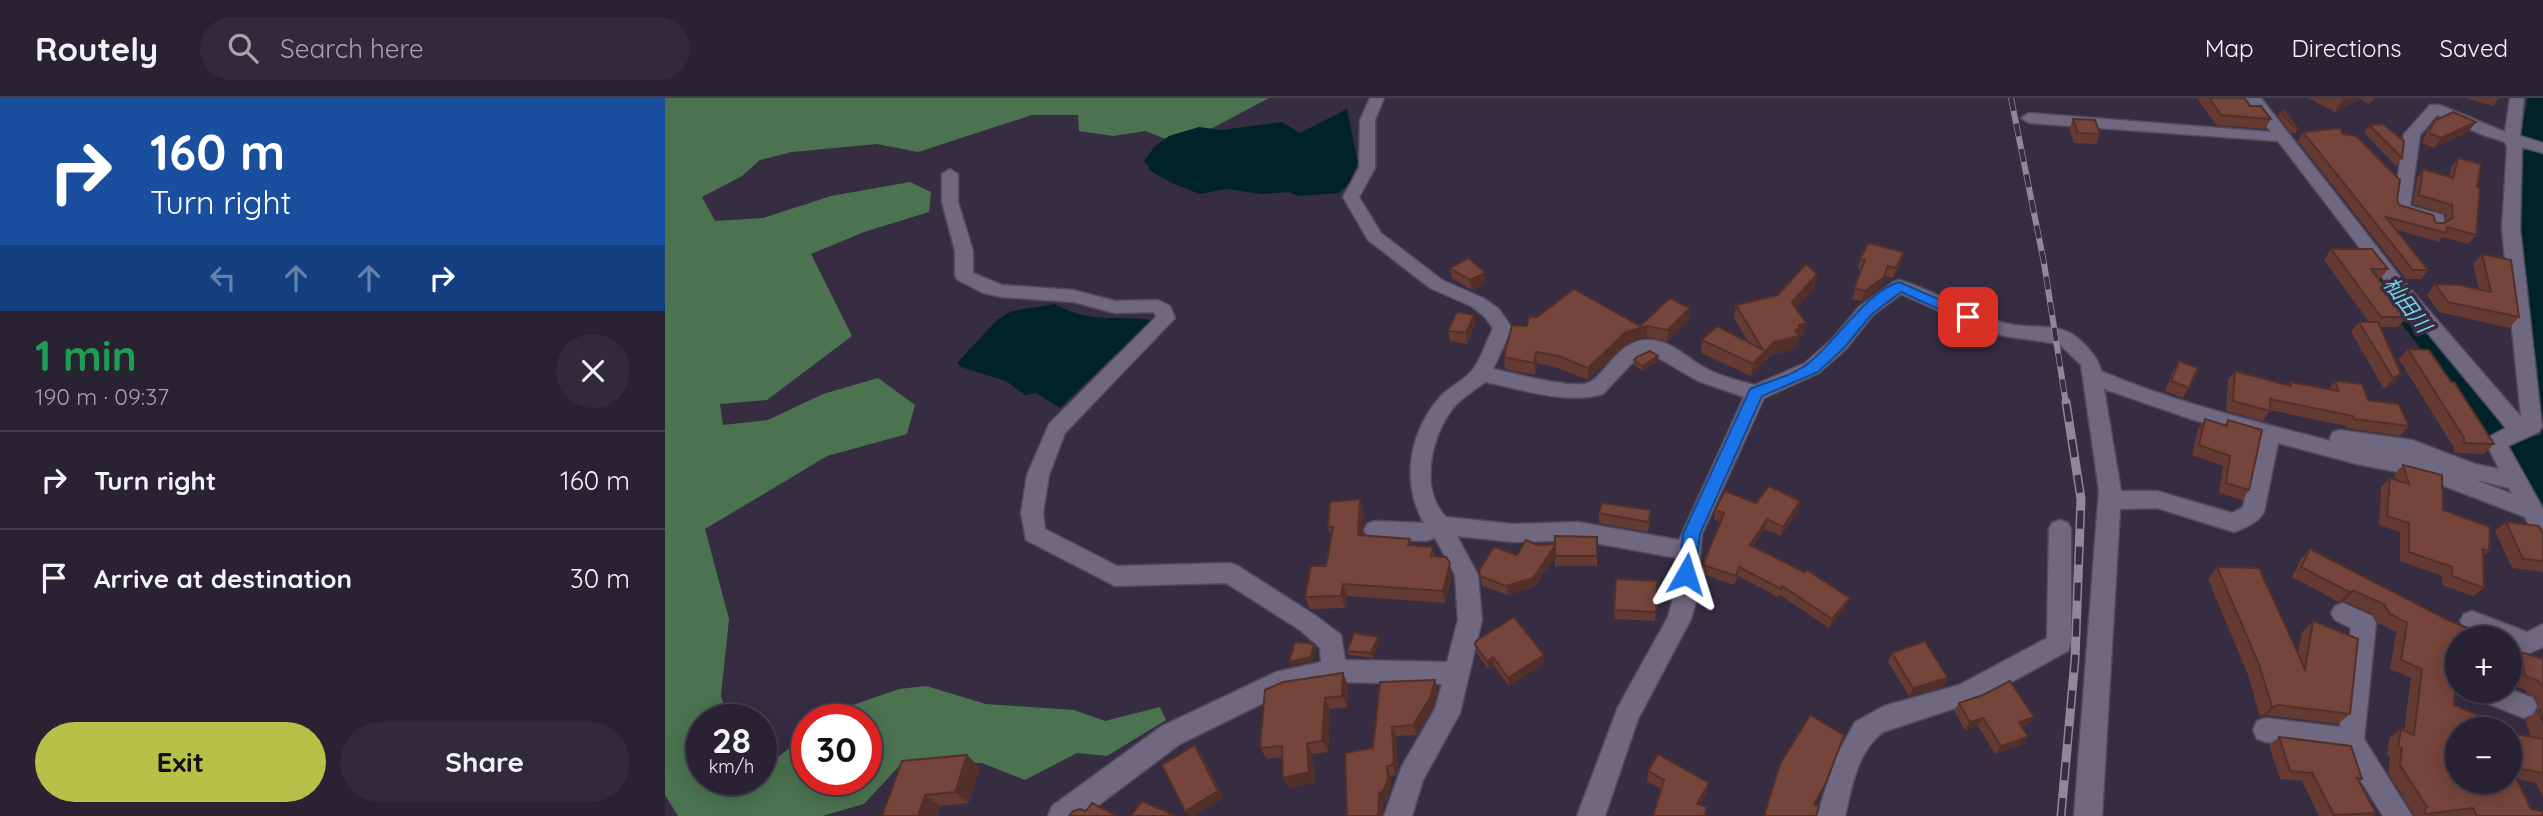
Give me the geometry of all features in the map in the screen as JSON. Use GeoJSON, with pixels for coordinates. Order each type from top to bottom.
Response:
{"type":"FeatureCollection","features":[{"type":"Feature","properties":{"kind":"street"},"geometry":{"type":"LineString","coordinates":[[1377,98],[1365,121],[1369,159],[1361,183],[1351,197],[1374,236],[1436,284],[1478,302],[1492,313],[1503,328],[1481,374],[1448,401],[1427,433],[1421,462],[1422,489],[1431,516],[1440,525],[1466,575],[1470,620],[1447,713],[1411,775],[1398,816]]}},
{"type":"Feature","properties":{"kind":"street"},"geometry":{"type":"LineString","coordinates":[[2253,98],[2395,282],[2520,430]]}},
{"type":"Feature","properties":{"kind":"street"},"geometry":{"type":"LineString","coordinates":[[2517,98],[2511,229],[2532,427],[2520,430],[2496,443],[2543,531]]}},
{"type":"Feature","properties":{"kind":"street"},"geometry":{"type":"LineString","coordinates":[[2436,225],[2437,219],[2401,209],[2412,134],[2435,108],[2489,132],[2543,148]]}},
{"type":"Feature","properties":{"kind":"street"},"geometry":{"type":"LineString","coordinates":[[2029,118],[2281,137]]}},
{"type":"Feature","properties":{"kind":"street"},"geometry":{"type":"LineString","coordinates":[[2388,171],[2405,188]]}},
{"type":"Feature","properties":{"kind":"street"},"geometry":{"type":"LineString","coordinates":[[950,174],[950,201],[964,251],[964,276],[973,284],[985,289],[1012,293],[1077,296],[1116,307],[1158,306],[1166,318],[1056,429],[1038,475],[1032,513],[1034,534],[1115,576],[1230,573],[1332,643],[1335,671]]}},
{"type":"Feature","properties":{"kind":"street"},"geometry":{"type":"LineString","coordinates":[[1591,816],[1627,715],[1679,619],[1685,598],[1691,534],[1756,393],[1812,368],[1839,344],[1867,311],[1899,286],[1968,317],[2011,331],[2055,335],[2066,339],[2090,369],[2133,393],[2269,434],[2357,456],[2421,468],[2533,511]]}},
{"type":"Feature","properties":{"kind":"street"},"geometry":{"type":"LineString","coordinates":[[1481,374],[1574,392],[1595,389],[1614,367],[1637,348],[1649,345],[1700,374],[1756,393]]}},
{"type":"Feature","properties":{"kind":"street"},"geometry":{"type":"LineString","coordinates":[[2090,369],[2224,413],[2362,443],[2411,448],[2472,471],[2517,482]]}},
{"type":"Feature","properties":{"kind":"street"},"geometry":{"type":"LineString","coordinates":[[2088,816],[2111,490],[2090,369]]}},
{"type":"Feature","properties":{"kind":"street"},"geometry":{"type":"LineString","coordinates":[[2110,502],[2129,496],[2148,496],[2234,523],[2253,512],[2269,434]]}},
{"type":"Feature","properties":{"kind":"street"},"geometry":{"type":"LineString","coordinates":[[1375,530],[1426,532],[1440,525],[1513,533],[1578,531],[1688,551]]}},
{"type":"Feature","properties":{"kind":"street"},"geometry":{"type":"LineString","coordinates":[[1831,816],[1843,771],[1863,732],[1895,714],[1953,700],[2014,671],[2059,643],[2060,529]]}},
{"type":"Feature","properties":{"kind":"street"},"geometry":{"type":"LineString","coordinates":[[2343,613],[2364,623],[2351,741],[2398,816]]}},
{"type":"Feature","properties":{"kind":"street"},"geometry":{"type":"LineString","coordinates":[[2472,621],[2481,626]]}},
{"type":"Feature","properties":{"kind":"street"},"geometry":{"type":"LineString","coordinates":[[2522,641],[2528,643],[2543,635]]}},
{"type":"Feature","properties":{"kind":"street"},"geometry":{"type":"LineString","coordinates":[[1062,816],[1171,735],[1285,680],[1335,671],[1458,673]]}},
{"type":"Feature","properties":{"kind":"street"},"geometry":{"type":"LineString","coordinates":[[2517,703],[2524,706]]}},
{"type":"Feature","properties":{"kind":"street"},"geometry":{"type":"LineString","coordinates":[[2266,730],[2351,741]]}},
{"type":"Feature","properties":{"kind":"green space"},"geometry":{"type":"Polygon","coordinates":[[[665,98],[1269,98],[1205,132],[1174,142],[1145,131],[1113,136],[1079,131],[1078,115],[1032,115],[918,152],[877,144],[792,152],[760,160],[742,176],[702,197],[715,221],[763,218],[831,196],[910,182],[931,192],[929,212],[864,232],[811,254],[852,336],[767,400],[720,404],[723,425],[768,420],[823,394],[878,378],[915,405],[907,434],[827,456],[705,529],[729,619],[721,695],[723,704],[686,704],[686,795],[777,795],[777,758],[791,747],[791,795],[872,795],[864,804],[822,816],[678,816],[665,795],[665,98]]]}},
{"type":"Feature","properties":{"kind":"green space"},"geometry":{"type":"Polygon","coordinates":[[[926,686],[986,704],[1074,710],[1105,721],[1160,707],[1166,720],[1107,756],[1077,753],[1025,780],[982,763],[902,763],[882,785],[882,704],[856,704],[899,689],[926,686]]]}},
{"type":"Feature","properties":{"kind":"shaded area"},"geometry":{"type":"Polygon","coordinates":[[[2528,98],[2543,98],[2543,505],[2509,454],[2519,439],[2541,435],[2518,224],[2521,140],[2528,98]]]}},
{"type":"Feature","properties":{"kind":"shaded area"},"geometry":{"type":"Polygon","coordinates":[[[1347,109],[1358,163],[1349,184],[1339,193],[1299,196],[1289,192],[1262,194],[1226,189],[1200,194],[1152,172],[1144,161],[1155,146],[1169,136],[1199,127],[1222,130],[1282,122],[1300,133],[1347,109]]]}},
{"type":"Feature","properties":{"kind":"shaded area"},"geometry":{"type":"Polygon","coordinates":[[[1055,304],[1091,317],[1151,320],[1060,408],[1036,393],[1025,395],[1006,381],[961,367],[957,363],[998,319],[1012,311],[1055,304]]]}},
{"type":"Feature","properties":{"kind":"building"},"geometry":{"type":"Polygon","coordinates":[[[2209,98],[2244,98],[2250,106],[2261,106],[2271,119],[2221,115],[2209,98]]]}},
{"type":"Feature","properties":{"kind":"building"},"geometry":{"type":"Polygon","coordinates":[[[2284,110],[2298,128],[2294,127],[2281,111],[2284,110]]]}},
{"type":"Feature","properties":{"kind":"building"},"geometry":{"type":"Polygon","coordinates":[[[2453,112],[2476,122],[2441,138],[2429,133],[2434,121],[2453,112]]]}},
{"type":"Feature","properties":{"kind":"building"},"geometry":{"type":"Polygon","coordinates":[[[2073,119],[2095,120],[2100,134],[2078,133],[2073,119]]]}},
{"type":"Feature","properties":{"kind":"building"},"geometry":{"type":"Polygon","coordinates":[[[2383,124],[2404,141],[2402,158],[2369,125],[2383,124]]]}},
{"type":"Feature","properties":{"kind":"building"},"geometry":{"type":"Polygon","coordinates":[[[2340,128],[2343,134],[2356,136],[2400,180],[2397,200],[2399,205],[2433,215],[2436,223],[2444,223],[2453,218],[2452,205],[2419,195],[2423,169],[2453,178],[2458,158],[2481,164],[2477,187],[2480,188],[2476,235],[2447,227],[2446,233],[2386,217],[2428,270],[2413,270],[2303,132],[2340,128]]]}},
{"type":"Feature","properties":{"kind":"building"},"geometry":{"type":"Polygon","coordinates":[[[1868,243],[1904,252],[1896,268],[1888,266],[1884,277],[1865,291],[1854,288],[1865,260],[1860,259],[1868,243]]]}},
{"type":"Feature","properties":{"kind":"building"},"geometry":{"type":"Polygon","coordinates":[[[2331,249],[2372,249],[2388,269],[2371,269],[2407,317],[2381,317],[2331,249]]]}},
{"type":"Feature","properties":{"kind":"building"},"geometry":{"type":"Polygon","coordinates":[[[2482,254],[2511,260],[2519,317],[2448,302],[2435,284],[2459,285],[2491,292],[2482,254]]]}},
{"type":"Feature","properties":{"kind":"building"},"geometry":{"type":"Polygon","coordinates":[[[1469,258],[1485,273],[1470,280],[1450,268],[1469,258]]]}},
{"type":"Feature","properties":{"kind":"building"},"geometry":{"type":"Polygon","coordinates":[[[1806,264],[1817,274],[1792,302],[1806,323],[1795,330],[1799,336],[1774,342],[1753,364],[1702,340],[1717,326],[1763,350],[1736,305],[1778,295],[1806,264]]]}},
{"type":"Feature","properties":{"kind":"building"},"geometry":{"type":"Polygon","coordinates":[[[1574,289],[1640,326],[1670,298],[1690,308],[1668,330],[1647,326],[1626,332],[1588,368],[1558,356],[1536,352],[1534,363],[1504,357],[1512,325],[1527,326],[1529,317],[1537,317],[1574,289]]]}},
{"type":"Feature","properties":{"kind":"building"},"geometry":{"type":"Polygon","coordinates":[[[1457,312],[1474,315],[1466,333],[1448,331],[1457,312]]]}},
{"type":"Feature","properties":{"kind":"building"},"geometry":{"type":"Polygon","coordinates":[[[2359,322],[2378,322],[2401,374],[2393,378],[2359,322]]]}},
{"type":"Feature","properties":{"kind":"building"},"geometry":{"type":"Polygon","coordinates":[[[2408,349],[2429,350],[2451,382],[2454,382],[2494,444],[2464,443],[2464,438],[2408,349]]]}},
{"type":"Feature","properties":{"kind":"building"},"geometry":{"type":"Polygon","coordinates":[[[1650,351],[1658,356],[1642,366],[1634,360],[1637,357],[1650,351]]]}},
{"type":"Feature","properties":{"kind":"building"},"geometry":{"type":"Polygon","coordinates":[[[2179,361],[2198,368],[2189,388],[2171,381],[2179,361]]]}},
{"type":"Feature","properties":{"kind":"building"},"geometry":{"type":"Polygon","coordinates":[[[2235,371],[2291,386],[2290,382],[2339,391],[2335,381],[2362,384],[2368,400],[2399,404],[2409,426],[2354,419],[2353,416],[2270,399],[2270,411],[2233,401],[2235,371]]]}},
{"type":"Feature","properties":{"kind":"building"},"geometry":{"type":"Polygon","coordinates":[[[2205,419],[2227,426],[2228,420],[2262,430],[2249,490],[2226,483],[2230,456],[2199,445],[2205,419]]]}},
{"type":"Feature","properties":{"kind":"building"},"geometry":{"type":"Polygon","coordinates":[[[2403,465],[2442,475],[2443,510],[2490,527],[2489,551],[2483,549],[2484,588],[2452,576],[2452,567],[2409,552],[2409,523],[2387,516],[2390,478],[2409,484],[2403,465]]]}},
{"type":"Feature","properties":{"kind":"building"},"geometry":{"type":"Polygon","coordinates":[[[1769,486],[1800,501],[1783,527],[1767,519],[1750,545],[1804,572],[1807,570],[1850,598],[1832,619],[1782,586],[1781,589],[1739,567],[1736,576],[1703,565],[1724,513],[1715,510],[1725,491],[1756,503],[1769,486]]]}},
{"type":"Feature","properties":{"kind":"building"},"geometry":{"type":"Polygon","coordinates":[[[1360,499],[1358,535],[1410,539],[1408,545],[1433,547],[1431,556],[1446,557],[1450,563],[1443,591],[1343,584],[1341,596],[1305,597],[1311,566],[1326,566],[1333,527],[1328,527],[1330,502],[1360,499]]]}},
{"type":"Feature","properties":{"kind":"building"},"geometry":{"type":"Polygon","coordinates":[[[1602,503],[1651,510],[1648,522],[1599,513],[1602,503]]]}},
{"type":"Feature","properties":{"kind":"building"},"geometry":{"type":"Polygon","coordinates":[[[2506,522],[2539,526],[2543,534],[2543,561],[2523,559],[2506,522]]]}},
{"type":"Feature","properties":{"kind":"building"},"geometry":{"type":"Polygon","coordinates":[[[1555,536],[1597,537],[1597,556],[1555,556],[1555,546],[1533,578],[1506,586],[1480,576],[1479,570],[1494,547],[1517,555],[1526,540],[1537,545],[1555,544],[1555,536]]]}},
{"type":"Feature","properties":{"kind":"building"},"geometry":{"type":"Polygon","coordinates":[[[2310,549],[2463,626],[2445,626],[2445,703],[2454,703],[2483,717],[2445,717],[2445,794],[2522,794],[2522,790],[2531,809],[2543,811],[2543,816],[2477,816],[2473,808],[2426,814],[2424,811],[2427,807],[2400,765],[2402,748],[2398,747],[2401,729],[2414,735],[2422,669],[2401,660],[2407,623],[2389,613],[2384,604],[2354,591],[2349,592],[2301,567],[2310,549]]]}},
{"type":"Feature","properties":{"kind":"building"},"geometry":{"type":"Polygon","coordinates":[[[2217,567],[2259,568],[2305,669],[2313,621],[2358,639],[2350,714],[2278,705],[2272,707],[2259,664],[2217,567]]]}},
{"type":"Feature","properties":{"kind":"building"},"geometry":{"type":"Polygon","coordinates":[[[1616,579],[1657,581],[1656,612],[1614,610],[1616,579]]]}},
{"type":"Feature","properties":{"kind":"building"},"geometry":{"type":"Polygon","coordinates":[[[1514,617],[1544,655],[1508,678],[1493,657],[1487,661],[1475,645],[1476,641],[1514,617]]]}},
{"type":"Feature","properties":{"kind":"building"},"geometry":{"type":"Polygon","coordinates":[[[1354,633],[1378,637],[1371,653],[1347,651],[1354,633]]]}},
{"type":"Feature","properties":{"kind":"building"},"geometry":{"type":"Polygon","coordinates":[[[1925,641],[1948,678],[1913,688],[1892,653],[1925,641]]]}},
{"type":"Feature","properties":{"kind":"building"},"geometry":{"type":"Polygon","coordinates":[[[1295,642],[1314,644],[1311,657],[1289,662],[1295,642]]]}},
{"type":"Feature","properties":{"kind":"building"},"geometry":{"type":"Polygon","coordinates":[[[2522,652],[2543,659],[2543,685],[2525,676],[2522,652]]]}},
{"type":"Feature","properties":{"kind":"building"},"geometry":{"type":"Polygon","coordinates":[[[1343,673],[1342,696],[1325,698],[1322,741],[1307,743],[1309,772],[1283,778],[1282,746],[1260,748],[1265,690],[1283,682],[1343,673]]]}},
{"type":"Feature","properties":{"kind":"building"},"geometry":{"type":"Polygon","coordinates":[[[1435,680],[1430,698],[1413,725],[1392,727],[1394,760],[1392,765],[1387,766],[1388,779],[1383,792],[1379,793],[1378,816],[1347,816],[1345,753],[1373,748],[1380,682],[1435,680]]]}},
{"type":"Feature","properties":{"kind":"building"},"geometry":{"type":"Polygon","coordinates":[[[2010,681],[2034,717],[2019,722],[2028,737],[2001,746],[1983,718],[1970,722],[1959,703],[1983,695],[2010,681]]]}},
{"type":"Feature","properties":{"kind":"building"},"geometry":{"type":"Polygon","coordinates":[[[1810,715],[1844,735],[1826,783],[1814,804],[1819,807],[1816,816],[1764,816],[1780,764],[1810,715]]]}},
{"type":"Feature","properties":{"kind":"building"},"geometry":{"type":"Polygon","coordinates":[[[2522,735],[2543,739],[2543,773],[2522,769],[2522,735]]]}},
{"type":"Feature","properties":{"kind":"building"},"geometry":{"type":"Polygon","coordinates":[[[2279,737],[2351,746],[2362,779],[2357,778],[2376,813],[2334,815],[2312,773],[2290,771],[2279,737]]]}},
{"type":"Feature","properties":{"kind":"building"},"geometry":{"type":"Polygon","coordinates":[[[1195,745],[1218,791],[1185,811],[1162,765],[1195,745]]]}},
{"type":"Feature","properties":{"kind":"building"},"geometry":{"type":"Polygon","coordinates":[[[1658,754],[1709,783],[1697,804],[1707,807],[1704,816],[1653,816],[1664,780],[1648,771],[1658,754]]]}},
{"type":"Feature","properties":{"kind":"building"},"geometry":{"type":"Polygon","coordinates":[[[967,755],[955,792],[925,795],[918,816],[882,816],[902,761],[967,755]]]}},
{"type":"Feature","properties":{"kind":"building"},"geometry":{"type":"Polygon","coordinates":[[[1142,801],[1174,815],[1131,816],[1142,801]]]}},
{"type":"Feature","properties":{"kind":"building"},"geometry":{"type":"Polygon","coordinates":[[[1092,803],[1117,816],[1069,816],[1073,811],[1086,811],[1092,803]]]}},
{"type":"Feature","properties":{"kind":"waterway","name":"杣田川"},"geometry":{"type":"LineString","coordinates":[[2375,267],[2477,398],[2543,476]]}},
{"type":"Feature","properties":{"kind":"railway"},"geometry":{"type":"LineString","coordinates":[[2011,98],[2044,263],[2066,404]]}},
{"type":"Feature","properties":{"kind":"railway"},"geometry":{"type":"LineString","coordinates":[[2061,816],[2075,659],[2081,499],[2066,402]]}},
{"type":"Feature","properties":{"kind":"route"},"geometry":{"type":"LineString","coordinates":[[1686,574],[1691,534],[1756,393],[1812,368],[1839,344],[1867,311],[1899,286],[1968,317]]}}]}
